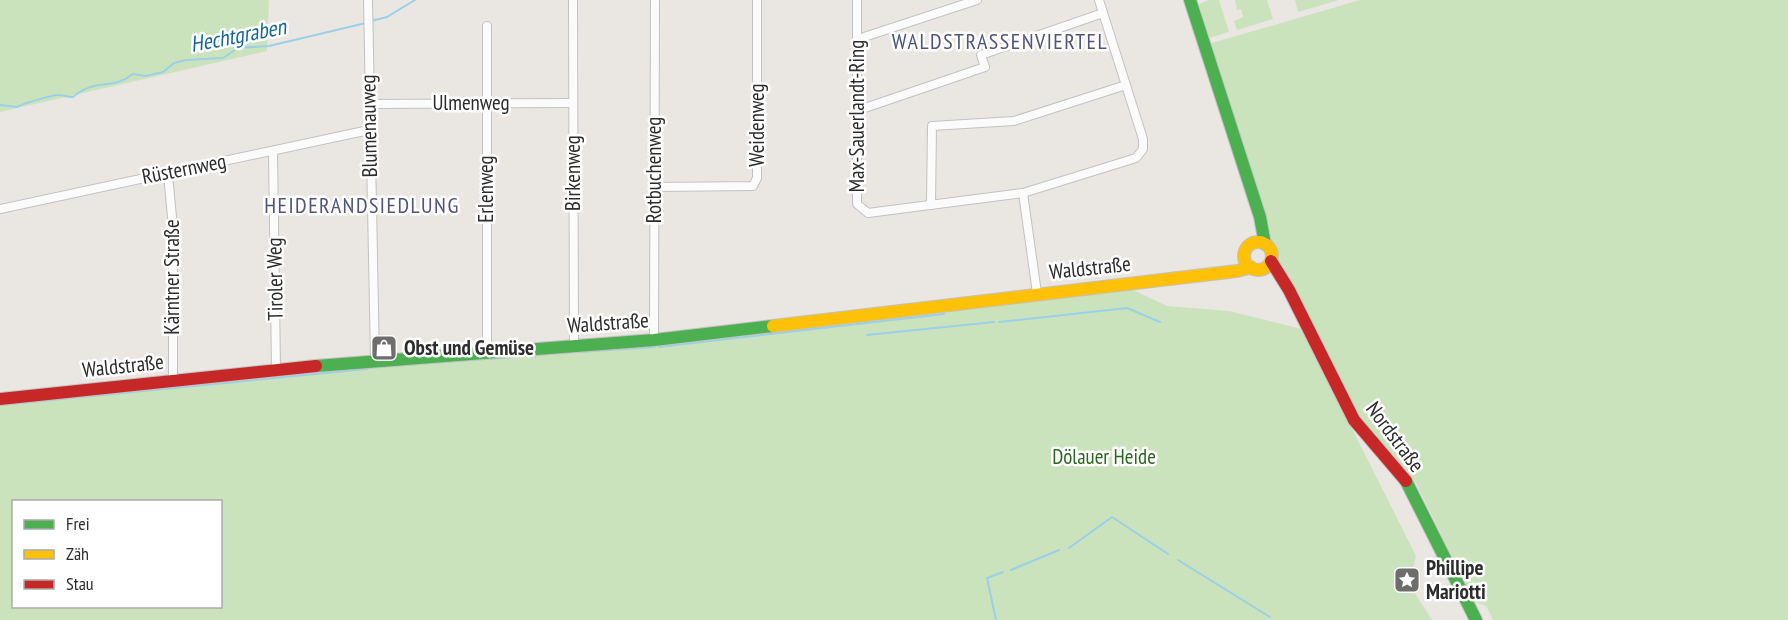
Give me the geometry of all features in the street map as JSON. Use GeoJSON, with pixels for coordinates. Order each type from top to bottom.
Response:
{"type":"FeatureCollection","features":[{"type":"Feature","properties":{"kind":"main road","name":"Nordstraße"},"geometry":{"type":"LineString","coordinates":[[1190,0],[1260,217],[1260,243]]}},
{"type":"Feature","properties":{"kind":"main road","name":"Nordstraße"},"geometry":{"type":"LineString","coordinates":[[1260,243],[1245,250],[1258,264],[1281,278],[1356,423],[1408,484],[1476,620]]}},
{"type":"Feature","properties":{"kind":"main road","name":"Nordstraße"},"geometry":{"type":"LineString","coordinates":[[1258,264],[1271,251],[1260,243]]}},
{"type":"Feature","properties":{"kind":"main road","name":"Waldstraße"},"geometry":{"type":"LineString","coordinates":[[0,399],[375,360],[654,340],[1217,273],[1258,264]]}},
{"type":"Feature","properties":{"kind":"street","name":"Blumenauweg"},"geometry":{"type":"LineString","coordinates":[[368,0],[375,360]]}},
{"type":"Feature","properties":{"kind":"street","name":"Birkenweg"},"geometry":{"type":"LineString","coordinates":[[573,0],[574,345]]}},
{"type":"Feature","properties":{"kind":"street","name":"Rotbuchenweg"},"geometry":{"type":"LineString","coordinates":[[654,340],[655,0]]}},
{"type":"Feature","properties":{"kind":"street","name":"Weidenweg"},"geometry":{"type":"LineString","coordinates":[[654,187],[753,186],[757,178],[757,0]]}},
{"type":"Feature","properties":{"kind":"street","name":"Max-Sauerlandt-Ring"},"geometry":{"type":"LineString","coordinates":[[857,0],[859,110],[857,204],[861,210],[868,213],[1023,193],[1136,158],[1143,149],[1143,139],[1098,0]]}},
{"type":"Feature","properties":{"kind":"street"},"geometry":{"type":"LineString","coordinates":[[858,39],[976,0]]}},
{"type":"Feature","properties":{"kind":"street"},"geometry":{"type":"LineString","coordinates":[[859,110],[985,68],[981,55],[1103,13]]}},
{"type":"Feature","properties":{"kind":"street","name":"Erlenweg"},"geometry":{"type":"LineString","coordinates":[[487,26],[487,352]]}},
{"type":"Feature","properties":{"kind":"street"},"geometry":{"type":"LineString","coordinates":[[931,205],[932,126],[1014,121],[1126,85]]}},
{"type":"Feature","properties":{"kind":"street","name":"Ulmenweg"},"geometry":{"type":"LineString","coordinates":[[369,104],[573,103]]}},
{"type":"Feature","properties":{"kind":"street","name":"Rüsternweg"},"geometry":{"type":"LineString","coordinates":[[0,209],[369,130]]}},
{"type":"Feature","properties":{"kind":"street","name":"Tiroler Weg"},"geometry":{"type":"LineString","coordinates":[[273,151],[276,370]]}},
{"type":"Feature","properties":{"kind":"street","name":"Kärntner Straße"},"geometry":{"type":"LineString","coordinates":[[168,174],[173,228],[172,381]]}},
{"type":"Feature","properties":{"kind":"street"},"geometry":{"type":"LineString","coordinates":[[1023,193],[1037,293]]}},
{"type":"Feature","properties":{"kind":"green space"},"geometry":{"type":"Polygon","coordinates":[[[0,0],[269,0],[267,51],[0,112],[0,0]]]}},
{"type":"Feature","properties":{"kind":"green space"},"geometry":{"type":"Polygon","coordinates":[[[1209,0],[1219,0],[1229,32],[1209,38],[1199,4],[1209,0]]]}},
{"type":"Feature","properties":{"kind":"green space"},"geometry":{"type":"Polygon","coordinates":[[[1235,0],[1267,0],[1273,19],[1237,30],[1234,21],[1243,17],[1241,9],[1237,10],[1235,0]]]}},
{"type":"Feature","properties":{"kind":"green space"},"geometry":{"type":"Polygon","coordinates":[[[1295,0],[1339,0],[1298,12],[1295,0]]]}},
{"type":"Feature","properties":{"kind":"green space"},"geometry":{"type":"Polygon","coordinates":[[[1360,0],[1788,0],[1788,620],[1493,620],[1487,607],[1474,601],[1415,481],[1362,424],[1277,266],[1205,45],[1360,0]]]}},
{"type":"Feature","properties":{"kind":"green space","name":"Dölauer Heide"},"geometry":{"type":"Polygon","coordinates":[[[1131,289],[1167,306],[1229,311],[1302,329],[1416,556],[1409,584],[1432,620],[0,620],[0,403],[1131,289]]]}},
{"type":"Feature","properties":{"kind":"waterway","name":"Hechtgraben"},"geometry":{"type":"LineString","coordinates":[[371,21],[387,17],[415,0]]}},
{"type":"Feature","properties":{"kind":"waterway","name":"Hechtgraben"},"geometry":{"type":"LineString","coordinates":[[0,105],[17,107],[55,95],[73,97],[90,87],[118,82],[133,74],[146,76],[163,72],[174,63],[223,58],[238,48],[269,46],[366,23]]}},
{"type":"Feature","properties":{"kind":"waterway"},"geometry":{"type":"LineString","coordinates":[[999,322],[1127,308],[1160,322]]}},
{"type":"Feature","properties":{"kind":"waterway"},"geometry":{"type":"LineString","coordinates":[[659,347],[944,314]]}},
{"type":"Feature","properties":{"kind":"waterway"},"geometry":{"type":"LineString","coordinates":[[867,335],[994,322]]}},
{"type":"Feature","properties":{"kind":"waterway"},"geometry":{"type":"LineString","coordinates":[[578,352],[655,347]]}},
{"type":"Feature","properties":{"kind":"waterway"},"geometry":{"type":"LineString","coordinates":[[490,359],[570,352]]}},
{"type":"Feature","properties":{"kind":"waterway"},"geometry":{"type":"LineString","coordinates":[[377,367],[484,359]]}},
{"type":"Feature","properties":{"kind":"waterway"},"geometry":{"type":"LineString","coordinates":[[0,405],[367,369]]}},
{"type":"Feature","properties":{"kind":"waterway"},"geometry":{"type":"LineString","coordinates":[[1069,548],[1112,517],[1168,554]]}},
{"type":"Feature","properties":{"kind":"waterway"},"geometry":{"type":"LineString","coordinates":[[1011,570],[1059,550]]}},
{"type":"Feature","properties":{"kind":"waterway"},"geometry":{"type":"LineString","coordinates":[[1178,560],[1270,617]]}},
{"type":"Feature","properties":{"kind":"waterway"},"geometry":{"type":"LineString","coordinates":[[996,620],[987,578],[1003,572]]}},
{"type":"Feature","properties":{"kind":"traffic: fast"},"geometry":{"type":"LineString","coordinates":[[1190,0],[1260,217],[1265,244]]}},
{"type":"Feature","properties":{"kind":"traffic: fast"},"geometry":{"type":"LineString","coordinates":[[316,366],[654,340],[773,326]]}},
{"type":"Feature","properties":{"kind":"traffic: fast"},"geometry":{"type":"LineString","coordinates":[[1406,481],[1476,620]]}},
{"type":"Feature","properties":{"kind":"traffic: slow"},"geometry":{"type":"LineString","coordinates":[[1258,242],[1268,246],[1272,256],[1268,266],[1258,270],[1248,266],[1244,256],[1248,246],[1258,242]]}},
{"type":"Feature","properties":{"kind":"traffic: slow"},"geometry":{"type":"LineString","coordinates":[[773,326],[1237,271],[1251,267]]}},
{"type":"Feature","properties":{"kind":"traffic: jam"},"geometry":{"type":"LineString","coordinates":[[1271,261],[1289,290],[1354,420],[1406,481]]}},
{"type":"Feature","properties":{"kind":"traffic: jam"},"geometry":{"type":"LineString","coordinates":[[0,399],[316,366]]}},
{"type":"Feature","properties":{"kind":"place","name":"Obst und Gemüse"},"geometry":{"type":"Point","coordinates":[384,348]}},
{"type":"Feature","properties":{"kind":"place","name":"Phillipe Mariotti"},"geometry":{"type":"Point","coordinates":[1407,580]}},
{"type":"Feature","properties":{"kind":"district","name":"WALDSTRASSENVIERTEL"},"geometry":{"type":"Point","coordinates":[1000,41]}},
{"type":"Feature","properties":{"kind":"district","name":"HEIDERANDSIEDLUNG"},"geometry":{"type":"Point","coordinates":[362,205]}}]}
